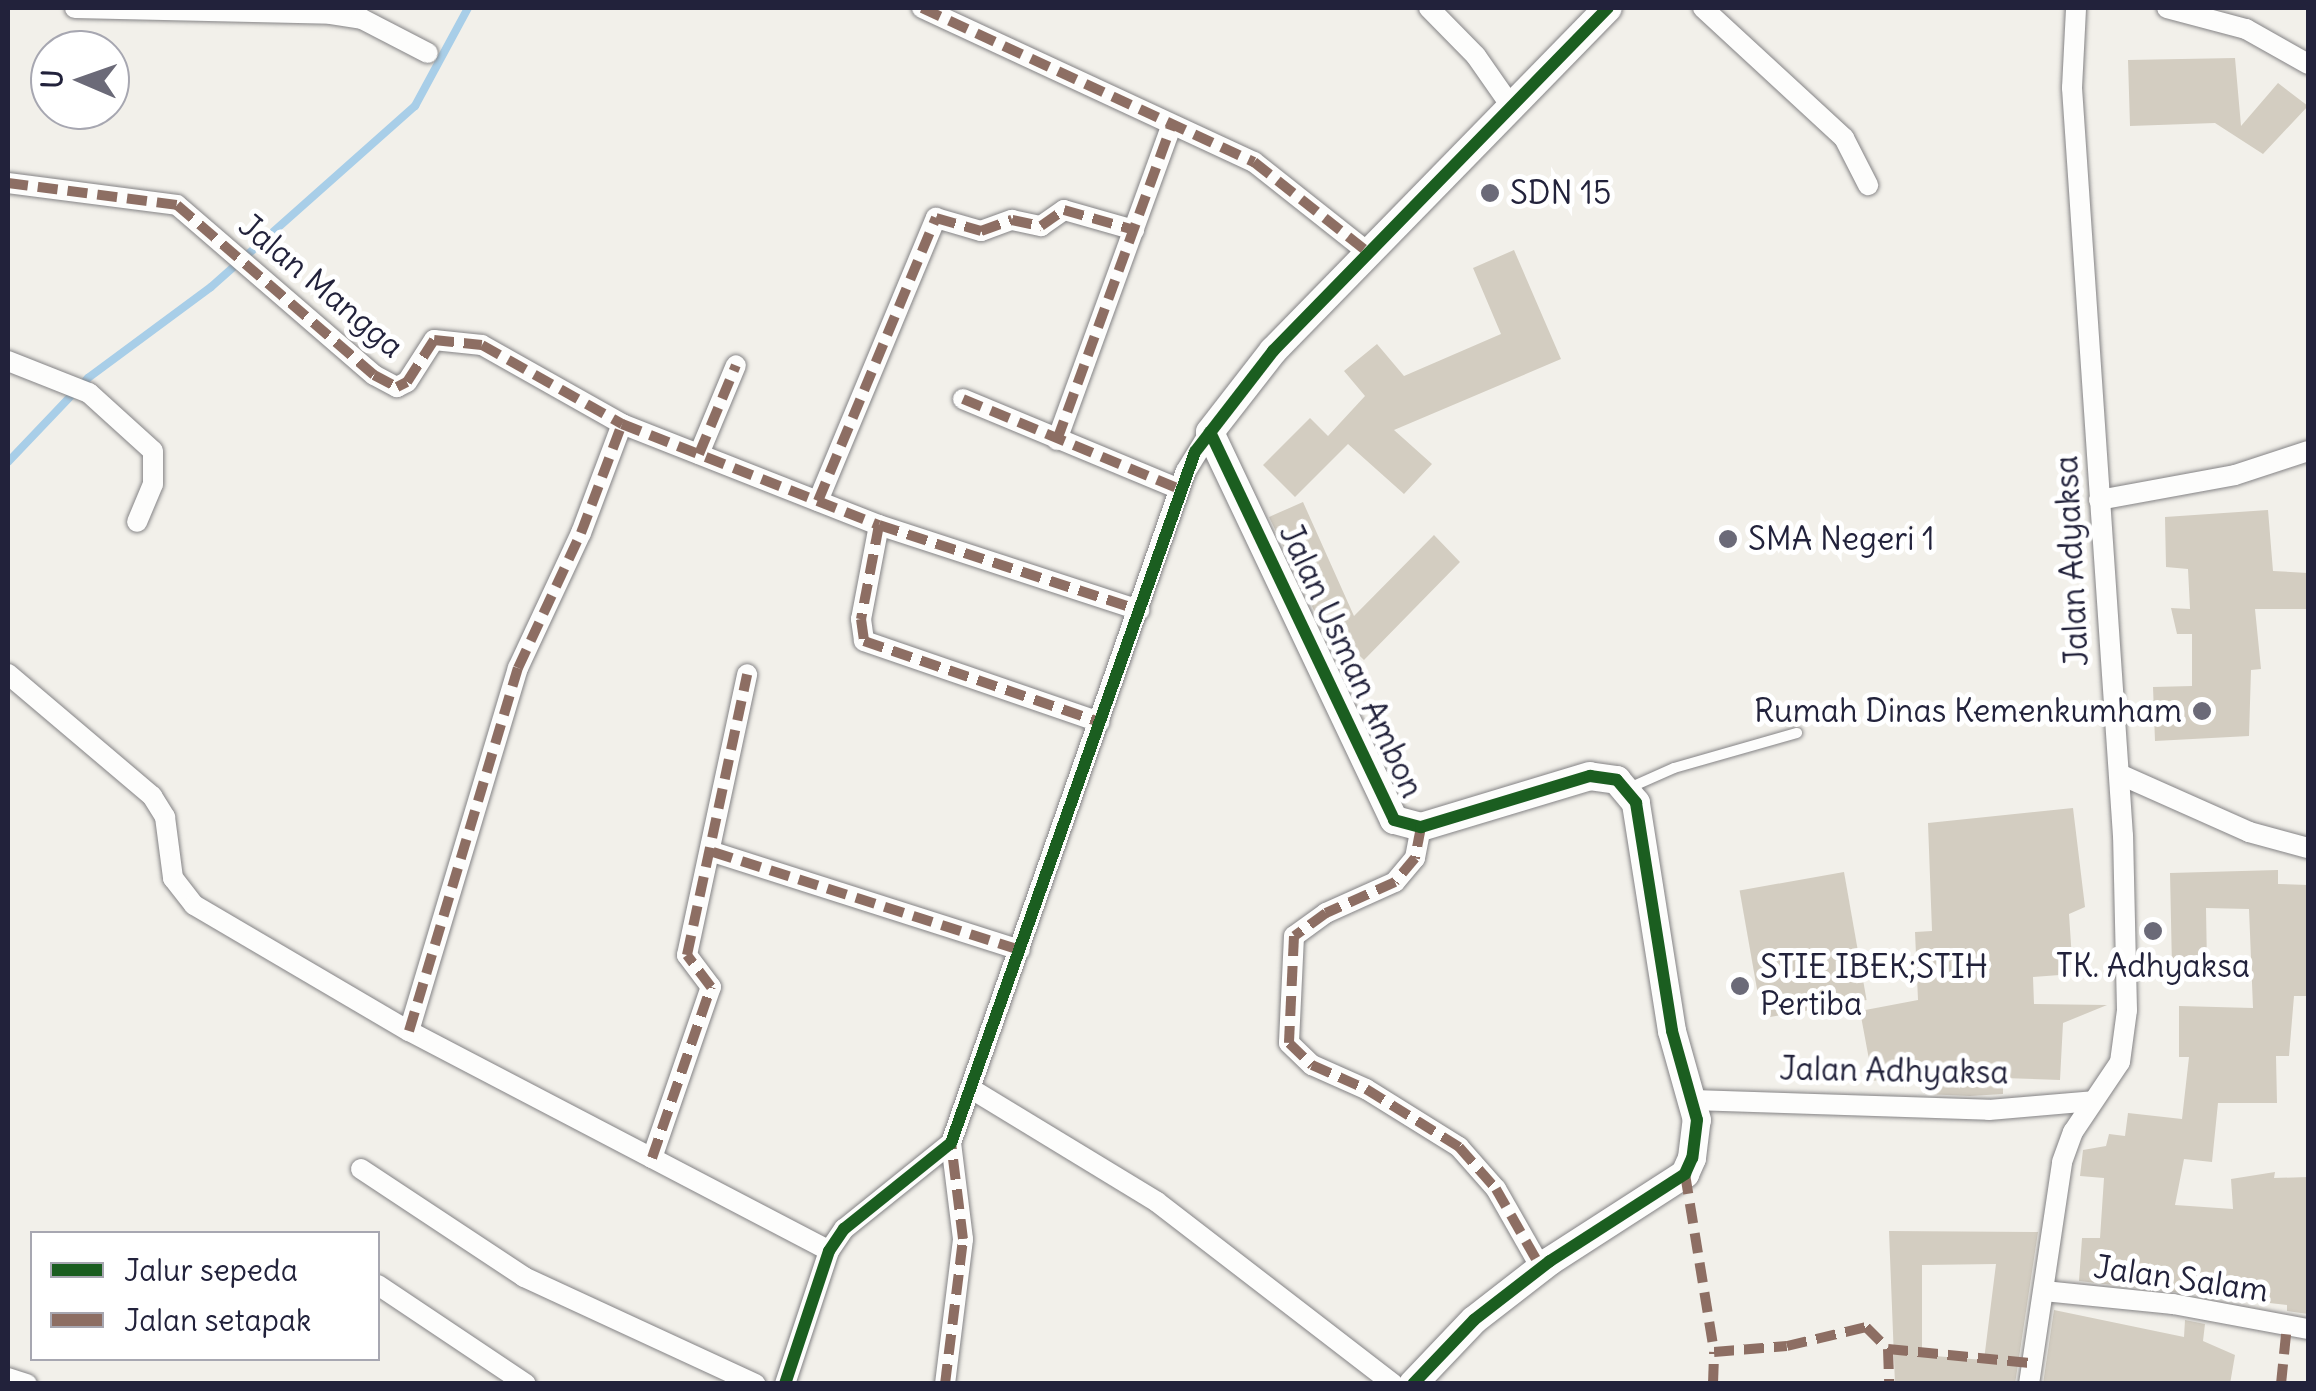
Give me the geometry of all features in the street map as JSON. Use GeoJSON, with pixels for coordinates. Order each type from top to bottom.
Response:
{"type":"FeatureCollection","features":[{"type":"Feature","properties":{"kind":"street"},"geometry":{"type":"LineString","coordinates":[[75,8],[331,14],[362,19],[428,53]]}},
{"type":"Feature","properties":{"kind":"street"},"geometry":{"type":"LineString","coordinates":[[1430,8],[1513,109]]}},
{"type":"Feature","properties":{"kind":"street"},"geometry":{"type":"LineString","coordinates":[[945,1384],[963,1239],[951,1143],[973,1090],[1180,488],[1210,432],[1274,352],[1608,8]]}},
{"type":"Feature","properties":{"kind":"street"},"geometry":{"type":"LineString","coordinates":[[1702,8],[1830,124],[1858,157],[1868,185]]}},
{"type":"Feature","properties":{"kind":"street","name":"Jalan Adyaksa"},"geometry":{"type":"LineString","coordinates":[[2029,1384],[2062,1162],[2093,1101],[2120,1062],[2126,1034],[2119,774],[2072,88],[2076,8]]}},
{"type":"Feature","properties":{"kind":"street"},"geometry":{"type":"LineString","coordinates":[[2168,8],[2246,29],[2308,64]]}},
{"type":"Feature","properties":{"kind":"street"},"geometry":{"type":"LineString","coordinates":[[931,9],[1171,127],[1254,162],[1370,254]]}},
{"type":"Feature","properties":{"kind":"street"},"geometry":{"type":"LineString","coordinates":[[1058,440],[1171,127]]}},
{"type":"Feature","properties":{"kind":"street","name":"Jalan Mangga"},"geometry":{"type":"LineString","coordinates":[[8,183],[158,198],[188,212],[224,247],[391,384],[407,382],[434,340],[460,338],[622,424]]}},
{"type":"Feature","properties":{"kind":"street"},"geometry":{"type":"LineString","coordinates":[[818,501],[936,218],[981,232],[1012,220],[1041,226],[1064,210],[1134,230]]}},
{"type":"Feature","properties":{"kind":"street"},"geometry":{"type":"LineString","coordinates":[[8,361],[67,381],[89,393],[153,452],[153,484],[136,522]]}},
{"type":"Feature","properties":{"kind":"street"},"geometry":{"type":"LineString","coordinates":[[698,454],[736,365]]}},
{"type":"Feature","properties":{"kind":"street"},"geometry":{"type":"LineString","coordinates":[[963,399],[1180,488]]}},
{"type":"Feature","properties":{"kind":"street"},"geometry":{"type":"LineString","coordinates":[[409,1032],[518,668],[581,533],[622,424],[879,525],[1139,610]]}},
{"type":"Feature","properties":{"kind":"street","name":"Jalan Usman Ambon"},"geometry":{"type":"LineString","coordinates":[[1210,432],[1383,805],[1394,820],[1421,827],[1590,776],[1628,788]]}},
{"type":"Feature","properties":{"kind":"street"},"geometry":{"type":"LineString","coordinates":[[2099,500],[2235,475],[2308,452]]}},
{"type":"Feature","properties":{"kind":"street"},"geometry":{"type":"LineString","coordinates":[[879,525],[860,620],[864,641],[1100,722]]}},
{"type":"Feature","properties":{"kind":"street"},"geometry":{"type":"LineString","coordinates":[[8,674],[152,796],[165,817],[182,895],[409,1032],[829,1251]]}},
{"type":"Feature","properties":{"kind":"street"},"geometry":{"type":"LineString","coordinates":[[652,1158],[711,987],[687,955],[713,852],[746,674]]}},
{"type":"Feature","properties":{"kind":"street"},"geometry":{"type":"LineString","coordinates":[[2119,774],[2250,832],[2308,848]]}},
{"type":"Feature","properties":{"kind":"street"},"geometry":{"type":"LineString","coordinates":[[1414,1384],[1474,1320],[1541,1268],[1685,1174],[1695,1110],[1680,1069],[1628,788]]}},
{"type":"Feature","properties":{"kind":"street"},"geometry":{"type":"LineString","coordinates":[[1421,827],[1415,858],[1395,882],[1326,914],[1294,936],[1289,1043],[1312,1065],[1380,1097],[1459,1146],[1496,1189],[1541,1268]]}},
{"type":"Feature","properties":{"kind":"street"},"geometry":{"type":"LineString","coordinates":[[713,852],[1020,950]]}},
{"type":"Feature","properties":{"kind":"street"},"geometry":{"type":"LineString","coordinates":[[973,1090],[1157,1202],[1394,1384]]}},
{"type":"Feature","properties":{"kind":"street","name":"Jalan Adhyaksa"},"geometry":{"type":"LineString","coordinates":[[1695,1110],[1988,1110],[2093,1101]]}},
{"type":"Feature","properties":{"kind":"street"},"geometry":{"type":"LineString","coordinates":[[785,1384],[829,1251],[859,1212],[951,1143]]}},
{"type":"Feature","properties":{"kind":"street"},"geometry":{"type":"LineString","coordinates":[[362,1169],[524,1277],[756,1384]]}},
{"type":"Feature","properties":{"kind":"street"},"geometry":{"type":"LineString","coordinates":[[380,1286],[526,1384]]}},
{"type":"Feature","properties":{"kind":"street","name":"Jalan Salam"},"geometry":{"type":"LineString","coordinates":[[2044,1291],[2173,1304],[2308,1329]]}},
{"type":"Feature","properties":{"kind":"lane"},"geometry":{"type":"LineString","coordinates":[[1628,788],[1674,768],[1798,733]]}},
{"type":"Feature","properties":{"kind":"building"},"geometry":{"type":"Polygon","coordinates":[[[2235,58],[2241,126],[2278,83],[2308,106],[2263,154],[2215,123],[2130,126],[2128,60],[2235,58]]]}},
{"type":"Feature","properties":{"kind":"building"},"geometry":{"type":"Polygon","coordinates":[[[1514,250],[1561,359],[1394,430],[1432,464],[1404,494],[1348,444],[1295,497],[1263,465],[1310,418],[1328,436],[1365,396],[1344,371],[1377,344],[1404,376],[1501,334],[1473,268],[1514,250]]]}},
{"type":"Feature","properties":{"kind":"building"},"geometry":{"type":"Polygon","coordinates":[[[1303,502],[1354,616],[1434,535],[1460,562],[1364,660],[1327,624],[1322,627],[1269,517],[1303,502]]]}},
{"type":"Feature","properties":{"kind":"building"},"geometry":{"type":"Polygon","coordinates":[[[2268,510],[2273,571],[2308,573],[2308,609],[2255,609],[2261,669],[2251,670],[2249,736],[2155,741],[2153,687],[2192,686],[2192,634],[2177,634],[2171,608],[2190,609],[2188,569],[2166,567],[2165,517],[2268,510]]]}},
{"type":"Feature","properties":{"kind":"building"},"geometry":{"type":"Polygon","coordinates":[[[2073,808],[2085,907],[2069,914],[2073,974],[2033,977],[2034,1004],[2107,1005],[2063,1023],[2060,1080],[2003,1078],[2003,1094],[1970,1096],[1924,1094],[1923,1073],[1873,1081],[1860,1011],[1918,1000],[1915,932],[1932,931],[1928,823],[2073,808]]]}},
{"type":"Feature","properties":{"kind":"building"},"geometry":{"type":"Polygon","coordinates":[[[2278,870],[2278,884],[2308,885],[2308,996],[2294,996],[2289,1056],[2276,1056],[2277,1103],[2218,1103],[2212,1162],[2184,1159],[2175,1205],[2233,1209],[2231,1179],[2275,1172],[2274,1178],[2308,1177],[2308,1314],[2287,1311],[2287,1305],[2079,1281],[2082,1238],[2100,1238],[2104,1178],[2080,1176],[2083,1150],[2106,1146],[2109,1134],[2125,1136],[2128,1113],[2182,1119],[2189,1057],[2179,1057],[2179,1006],[2253,1008],[2249,909],[2206,908],[2207,966],[2172,968],[2170,873],[2278,870]]]}},
{"type":"Feature","properties":{"kind":"building"},"geometry":{"type":"Polygon","coordinates":[[[1844,872],[1867,1000],[1762,1018],[1740,890],[1844,872]]]}},
{"type":"Feature","properties":{"kind":"building"},"geometry":{"type":"Polygon","coordinates":[[[1889,1231],[2038,1232],[2015,1384],[1895,1384],[1889,1231]],[[1996,1264],[1922,1265],[1922,1355],[1984,1360],[1996,1264]]]}},
{"type":"Feature","properties":{"kind":"building"},"geometry":{"type":"Polygon","coordinates":[[[2054,1310],[2184,1337],[2185,1320],[2205,1324],[2203,1341],[2235,1355],[2230,1384],[2043,1384],[2054,1310]]]}},
{"type":"Feature","properties":{"kind":"waterway"},"geometry":{"type":"LineString","coordinates":[[8,462],[88,378],[211,287],[415,106],[468,8]]}},
{"type":"Feature","properties":{"kind":"marked path"},"geometry":{"type":"LineString","coordinates":[[922,8],[1254,162],[1370,254]]}},
{"type":"Feature","properties":{"kind":"marked path"},"geometry":{"type":"LineString","coordinates":[[1057,440],[1171,127]]}},
{"type":"Feature","properties":{"kind":"marked path"},"geometry":{"type":"LineString","coordinates":[[8,183],[177,205],[374,375],[397,387],[407,382],[434,340],[482,345],[622,424],[879,525],[1139,610]]}},
{"type":"Feature","properties":{"kind":"marked path"},"geometry":{"type":"LineString","coordinates":[[818,501],[936,218],[981,231],[1012,220],[1041,226],[1064,210],[1134,230]]}},
{"type":"Feature","properties":{"kind":"marked path"},"geometry":{"type":"LineString","coordinates":[[699,454],[736,365]]}},
{"type":"Feature","properties":{"kind":"marked path"},"geometry":{"type":"LineString","coordinates":[[963,399],[1179,489]]}},
{"type":"Feature","properties":{"kind":"marked path"},"geometry":{"type":"LineString","coordinates":[[409,1031],[518,668],[581,533],[622,424]]}},
{"type":"Feature","properties":{"kind":"marked path"},"geometry":{"type":"LineString","coordinates":[[879,525],[861,619],[864,641],[1099,722]]}},
{"type":"Feature","properties":{"kind":"marked path"},"geometry":{"type":"LineString","coordinates":[[652,1158],[711,987],[687,955],[747,674]]}},
{"type":"Feature","properties":{"kind":"marked path"},"geometry":{"type":"LineString","coordinates":[[1421,827],[1415,858],[1395,882],[1326,913],[1294,936],[1289,1043],[1312,1065],[1366,1089],[1459,1147],[1496,1189],[1541,1268]]}},
{"type":"Feature","properties":{"kind":"marked path"},"geometry":{"type":"LineString","coordinates":[[713,852],[1020,950]]}},
{"type":"Feature","properties":{"kind":"marked path"},"geometry":{"type":"LineString","coordinates":[[945,1384],[963,1239],[951,1143]]}},
{"type":"Feature","properties":{"kind":"marked path"},"geometry":{"type":"LineString","coordinates":[[1685,1174],[1714,1352],[1787,1346],[1866,1327],[1888,1349],[1889,1384]]}},
{"type":"Feature","properties":{"kind":"marked path"},"geometry":{"type":"LineString","coordinates":[[2281,1384],[2287,1325]]}},
{"type":"Feature","properties":{"kind":"marked path"},"geometry":{"type":"LineString","coordinates":[[1888,1349],[2032,1363]]}},
{"type":"Feature","properties":{"kind":"marked path"},"geometry":{"type":"LineString","coordinates":[[1713,1384],[1714,1352]]}},
{"type":"Feature","properties":{"kind":"cycle path"},"geometry":{"type":"LineString","coordinates":[[785,1384],[829,1251],[844,1229],[951,1143],[1195,452],[1273,351],[1608,8]]}},
{"type":"Feature","properties":{"kind":"cycle path"},"geometry":{"type":"LineString","coordinates":[[1210,432],[1394,820],[1421,827],[1590,776],[1617,780],[1636,803],[1672,1031],[1697,1120],[1692,1158],[1685,1174],[1550,1261],[1474,1320],[1413,1384]]}},
{"type":"Feature","properties":{"kind":"place","name":"SDN 15"},"geometry":{"type":"Point","coordinates":[1490,193]}},
{"type":"Feature","properties":{"kind":"place","name":"SMA Negeri 1"},"geometry":{"type":"Point","coordinates":[1728,539]}},
{"type":"Feature","properties":{"kind":"place","name":"Rumah Dinas Kemenkumham"},"geometry":{"type":"Point","coordinates":[2202,711]}},
{"type":"Feature","properties":{"kind":"place","name":"TK. Adhyaksa"},"geometry":{"type":"Point","coordinates":[2153,931]}},
{"type":"Feature","properties":{"kind":"place","name":"STIE IBEK;STIH Pertiba"},"geometry":{"type":"Point","coordinates":[1740,986]}}]}
